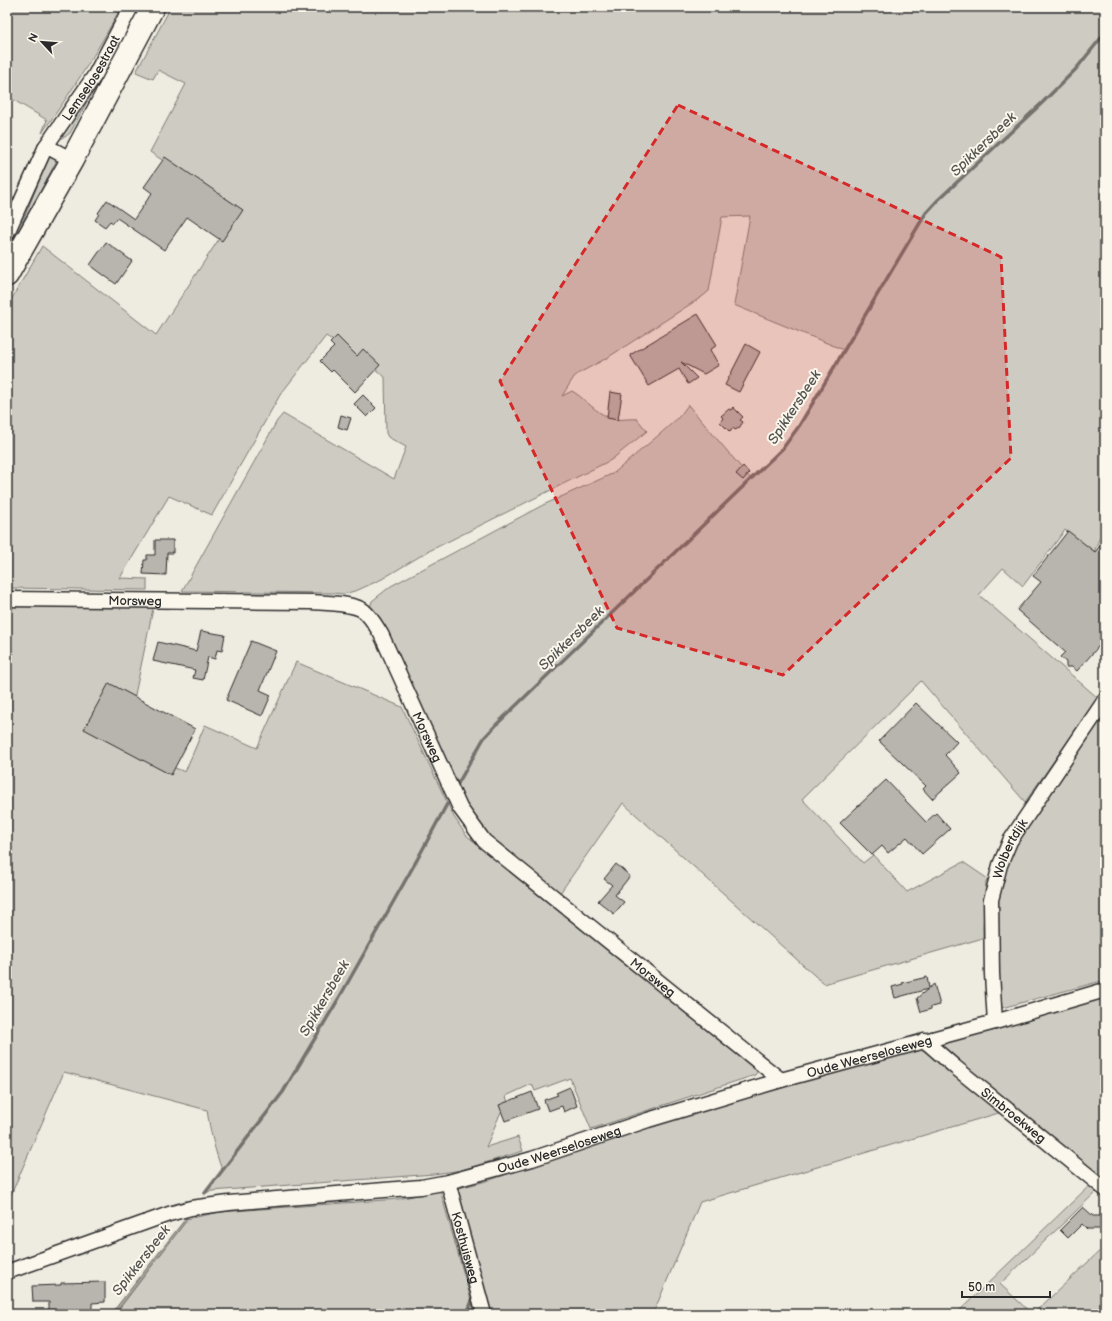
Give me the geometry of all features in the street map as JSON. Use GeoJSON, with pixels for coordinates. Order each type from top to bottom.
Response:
{"type":"FeatureCollection","features":[{"type":"Feature","properties":{"kind":"main road"},"geometry":{"type":"LineString","coordinates":[[7,275],[72,160],[153,7]]}},
{"type":"Feature","properties":{"kind":"street","name":"Lemselosestraat"},"geometry":{"type":"LineString","coordinates":[[7,233],[46,146],[95,75],[131,7]]}},
{"type":"Feature","properties":{"kind":"street"},"geometry":{"type":"LineString","coordinates":[[46,146],[72,160]]}},
{"type":"Feature","properties":{"kind":"street","name":"Morsweg"},"geometry":{"type":"LineString","coordinates":[[7,599],[312,602],[346,605],[363,610],[381,634],[460,808],[484,842],[781,1080]]}},
{"type":"Feature","properties":{"kind":"street","name":"Wolbertdijk"},"geometry":{"type":"LineString","coordinates":[[995,1022],[990,900],[1000,866],[1010,841],[1022,822],[1105,700]]}},
{"type":"Feature","properties":{"kind":"street","name":"Oude Weerseloseweg"},"geometry":{"type":"LineString","coordinates":[[7,1272],[169,1214],[191,1208],[229,1203],[413,1187],[448,1182],[532,1159],[648,1120],[781,1080],[995,1022],[1105,990]]}},
{"type":"Feature","properties":{"kind":"street","name":"Simbroekweg"},"geometry":{"type":"LineString","coordinates":[[924,1040],[1105,1189]]}},
{"type":"Feature","properties":{"kind":"street","name":"Kosthuisweg"},"geometry":{"type":"LineString","coordinates":[[448,1182],[484,1314]]}},
{"type":"Feature","properties":{"kind":"highlighted area"},"geometry":{"type":"Polygon","coordinates":[[[678,105],[1001,257],[1011,458],[783,675],[617,628],[500,381],[678,105]]]}},
{"type":"Feature","properties":{"kind":"shaded area"},"geometry":{"type":"Polygon","coordinates":[[[7,7],[121,7],[84,71],[42,133],[47,120],[7,96],[7,7]]]}},
{"type":"Feature","properties":{"kind":"shaded area"},"geometry":{"type":"Polygon","coordinates":[[[171,7],[1105,7],[1105,524],[1094,552],[1065,530],[1023,586],[1003,568],[979,595],[1098,698],[1025,802],[921,681],[802,799],[863,863],[873,855],[907,892],[963,862],[988,879],[986,882],[983,938],[824,984],[623,803],[560,893],[495,841],[476,823],[463,802],[370,608],[372,601],[391,586],[543,505],[614,473],[679,417],[688,405],[751,479],[783,448],[799,426],[844,350],[734,305],[750,216],[722,217],[709,291],[607,358],[579,373],[574,377],[562,396],[572,391],[605,416],[618,419],[637,419],[647,431],[611,460],[427,552],[382,579],[358,590],[344,594],[182,591],[277,421],[283,414],[394,479],[406,447],[388,437],[386,433],[385,377],[370,365],[326,336],[280,395],[212,515],[169,496],[120,578],[147,579],[147,590],[7,588],[7,307],[42,246],[156,335],[238,210],[150,152],[186,84],[158,70],[153,79],[136,72],[171,7]]]}},
{"type":"Feature","properties":{"kind":"shaded area"},"geometry":{"type":"Polygon","coordinates":[[[97,83],[70,133],[65,137],[61,137],[60,135],[97,83]]]}},
{"type":"Feature","properties":{"kind":"shaded area"},"geometry":{"type":"Polygon","coordinates":[[[49,157],[55,159],[56,162],[17,235],[49,157]]]}},
{"type":"Feature","properties":{"kind":"shaded area"},"geometry":{"type":"Polygon","coordinates":[[[7,602],[154,604],[124,747],[185,772],[205,725],[257,748],[296,662],[402,707],[454,817],[466,835],[756,1069],[757,1072],[755,1075],[591,1129],[570,1078],[535,1091],[532,1084],[506,1096],[508,1103],[500,1114],[486,1147],[518,1137],[523,1151],[462,1170],[434,1174],[212,1191],[205,1193],[222,1170],[213,1141],[207,1110],[64,1072],[7,1204],[7,602]]]}},
{"type":"Feature","properties":{"kind":"shaded area"},"geometry":{"type":"Polygon","coordinates":[[[1105,707],[1105,980],[998,1009],[995,925],[998,884],[1020,834],[1105,707]]]}},
{"type":"Feature","properties":{"kind":"shaded area"},"geometry":{"type":"Polygon","coordinates":[[[1105,995],[1105,1180],[937,1043],[1105,995]]]}},
{"type":"Feature","properties":{"kind":"shaded area"},"geometry":{"type":"Polygon","coordinates":[[[922,1047],[1002,1112],[700,1202],[653,1314],[490,1314],[455,1189],[487,1181],[689,1112],[922,1047]]]}},
{"type":"Feature","properties":{"kind":"shaded area"},"geometry":{"type":"Polygon","coordinates":[[[1091,1184],[1098,1190],[1000,1284],[1032,1314],[956,1314],[1091,1184]]]}},
{"type":"Feature","properties":{"kind":"shaded area"},"geometry":{"type":"Polygon","coordinates":[[[440,1190],[475,1314],[115,1314],[187,1219],[220,1212],[399,1199],[440,1190]]]}},
{"type":"Feature","properties":{"kind":"shaded area"},"geometry":{"type":"Polygon","coordinates":[[[186,1218],[188,1219],[115,1314],[111,1314],[186,1218]]]}},
{"type":"Feature","properties":{"kind":"shaded area"},"geometry":{"type":"Polygon","coordinates":[[[1105,1246],[1105,1314],[1033,1314],[1105,1246]]]}},
{"type":"Feature","properties":{"kind":"building"},"geometry":{"type":"Polygon","coordinates":[[[165,157],[243,210],[222,241],[187,217],[164,250],[117,218],[113,223],[110,221],[105,227],[95,220],[107,200],[134,219],[152,193],[144,187],[165,157]]]}},
{"type":"Feature","properties":{"kind":"building"},"geometry":{"type":"Polygon","coordinates":[[[106,242],[132,261],[116,284],[90,265],[106,242]]]}},
{"type":"Feature","properties":{"kind":"building"},"geometry":{"type":"Polygon","coordinates":[[[698,314],[717,345],[710,350],[719,365],[704,374],[681,362],[697,378],[688,384],[679,369],[649,386],[630,355],[698,314]]]}},
{"type":"Feature","properties":{"kind":"building"},"geometry":{"type":"Polygon","coordinates":[[[337,336],[357,356],[363,349],[380,365],[355,392],[333,370],[331,372],[320,361],[334,347],[330,343],[337,336]]]}},
{"type":"Feature","properties":{"kind":"building"},"geometry":{"type":"Polygon","coordinates":[[[746,344],[760,352],[739,392],[725,385],[746,344]]]}},
{"type":"Feature","properties":{"kind":"building"},"geometry":{"type":"Polygon","coordinates":[[[610,392],[622,394],[618,420],[607,418],[610,392]]]}},
{"type":"Feature","properties":{"kind":"building"},"geometry":{"type":"Polygon","coordinates":[[[363,395],[376,408],[367,417],[354,404],[363,395]]]}},
{"type":"Feature","properties":{"kind":"building"},"geometry":{"type":"Polygon","coordinates":[[[733,407],[743,417],[740,420],[743,422],[739,428],[735,430],[733,428],[730,432],[720,422],[723,418],[721,416],[733,407]]]}},
{"type":"Feature","properties":{"kind":"building"},"geometry":{"type":"Polygon","coordinates":[[[341,415],[351,418],[347,430],[338,427],[341,415]]]}},
{"type":"Feature","properties":{"kind":"building"},"geometry":{"type":"Polygon","coordinates":[[[743,466],[749,473],[743,480],[736,474],[743,466]]]}},
{"type":"Feature","properties":{"kind":"building"},"geometry":{"type":"Polygon","coordinates":[[[1068,531],[1095,552],[1105,539],[1105,639],[1077,671],[1072,667],[1066,667],[1066,662],[1060,657],[1065,652],[1017,610],[1041,582],[1033,576],[1068,531]]]}},
{"type":"Feature","properties":{"kind":"building"},"geometry":{"type":"Polygon","coordinates":[[[155,540],[173,540],[173,553],[167,553],[166,575],[143,574],[144,560],[147,560],[147,555],[155,555],[155,540]]]}},
{"type":"Feature","properties":{"kind":"building"},"geometry":{"type":"Polygon","coordinates":[[[201,631],[225,635],[222,651],[217,650],[215,659],[208,657],[203,680],[193,678],[195,670],[153,661],[158,642],[196,651],[201,631]]]}},
{"type":"Feature","properties":{"kind":"building"},"geometry":{"type":"Polygon","coordinates":[[[251,641],[276,651],[260,690],[271,695],[262,716],[226,700],[251,641]]]}},
{"type":"Feature","properties":{"kind":"building"},"geometry":{"type":"Polygon","coordinates":[[[109,683],[195,729],[171,775],[84,729],[109,683]]]}},
{"type":"Feature","properties":{"kind":"building"},"geometry":{"type":"Polygon","coordinates":[[[916,703],[957,742],[945,755],[961,773],[932,799],[923,789],[926,786],[879,741],[916,703]]]}},
{"type":"Feature","properties":{"kind":"building"},"geometry":{"type":"Polygon","coordinates":[[[886,780],[926,822],[936,813],[950,829],[922,854],[907,837],[888,853],[882,846],[872,855],[840,823],[886,780]]]}},
{"type":"Feature","properties":{"kind":"building"},"geometry":{"type":"Polygon","coordinates":[[[616,864],[630,876],[615,895],[624,902],[614,914],[598,901],[612,885],[604,879],[616,864]]]}},
{"type":"Feature","properties":{"kind":"building"},"geometry":{"type":"Polygon","coordinates":[[[927,977],[929,988],[934,984],[940,1005],[931,1007],[931,1009],[921,1012],[917,998],[928,989],[895,998],[892,987],[927,977]]]}},
{"type":"Feature","properties":{"kind":"building"},"geometry":{"type":"Polygon","coordinates":[[[570,1087],[577,1106],[564,1112],[562,1106],[548,1111],[544,1100],[558,1095],[556,1093],[570,1087]]]}},
{"type":"Feature","properties":{"kind":"building"},"geometry":{"type":"Polygon","coordinates":[[[532,1092],[538,1109],[505,1121],[499,1105],[532,1092]]]}},
{"type":"Feature","properties":{"kind":"building"},"geometry":{"type":"Polygon","coordinates":[[[1083,1207],[1093,1216],[1105,1216],[1105,1229],[1087,1229],[1082,1224],[1068,1238],[1060,1230],[1083,1207]]]}},
{"type":"Feature","properties":{"kind":"building"},"geometry":{"type":"Polygon","coordinates":[[[105,1282],[105,1302],[92,1303],[92,1314],[49,1314],[49,1302],[33,1302],[32,1286],[61,1285],[61,1283],[105,1282]]]}},
{"type":"Feature","properties":{"kind":"waterway","name":"Spikkersbeek"},"geometry":{"type":"LineString","coordinates":[[456,787],[484,738],[498,723],[783,448],[799,426],[926,213],[1076,69],[1105,33]]}},
{"type":"Feature","properties":{"kind":"waterway","name":"Spikkersbeek"},"geometry":{"type":"LineString","coordinates":[[205,1193],[283,1092],[339,998],[447,804]]}},
{"type":"Feature","properties":{"kind":"waterway"},"geometry":{"type":"LineString","coordinates":[[467,1314],[472,1301]]}}]}
